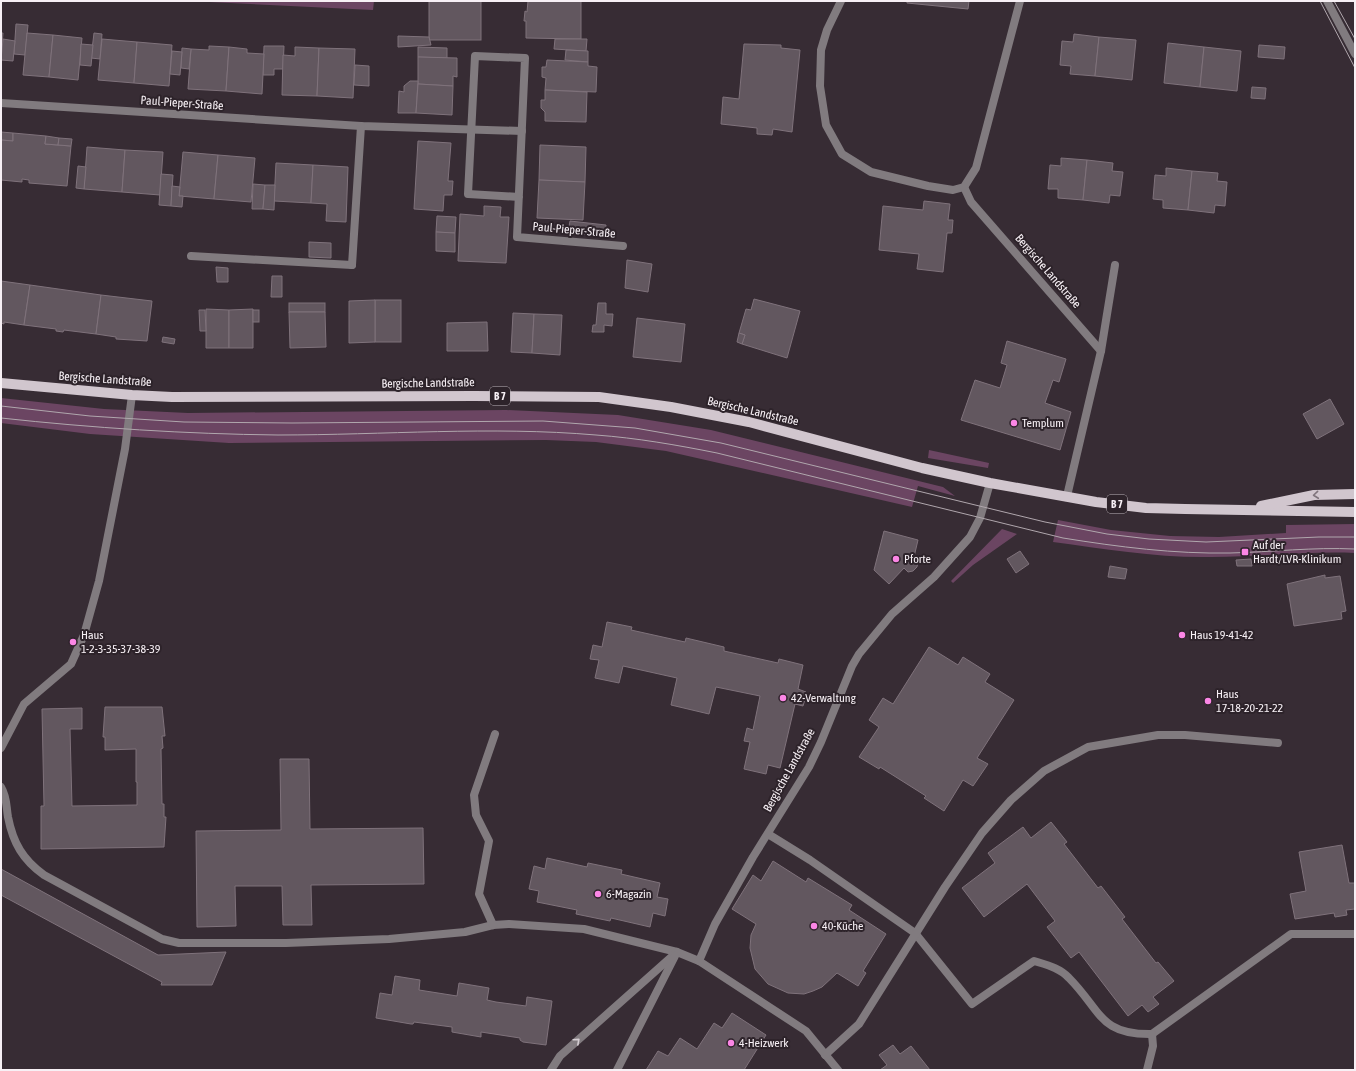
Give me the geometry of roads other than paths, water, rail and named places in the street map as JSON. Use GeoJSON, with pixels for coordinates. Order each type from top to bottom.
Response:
{"type":"FeatureCollection","features":[{"type":"Feature","properties":{"kind":"main road","name":"Bergische Landstraße"},"geometry":{"type":"LineString","coordinates":[[1,383],[132,395],[180,397],[599,397],[672,407],[749,422],[922,468],[990,483],[1067,496],[1146,508],[1355,512]]}},
{"type":"Feature","properties":{"kind":"main road","name":"Bergische Landstraße"},"geometry":{"type":"LineString","coordinates":[[1245,509],[1314,495],[1355,494]]}},
{"type":"Feature","properties":{"kind":"street"},"geometry":{"type":"LineString","coordinates":[[841,1],[827,30],[822,50],[820,86],[826,125],[842,154],[871,172],[928,186],[953,190],[964,187],[976,168],[1020,1]]}},
{"type":"Feature","properties":{"kind":"street"},"geometry":{"type":"LineString","coordinates":[[1327,1],[1355,54]]}},
{"type":"Feature","properties":{"kind":"street","name":"Paul-Pieper-Straße"},"geometry":{"type":"LineString","coordinates":[[519,197],[468,194],[470,130],[475,56],[525,58],[522,131],[519,197],[517,237],[623,246]]}},
{"type":"Feature","properties":{"kind":"street","name":"Paul-Pieper-Straße"},"geometry":{"type":"LineString","coordinates":[[1,104],[361,126],[522,131]]}},
{"type":"Feature","properties":{"kind":"street"},"geometry":{"type":"LineString","coordinates":[[191,256],[352,265],[361,126]]}},
{"type":"Feature","properties":{"kind":"street","name":"Bergische Landstraße"},"geometry":{"type":"LineString","coordinates":[[964,187],[971,202],[1101,351]]}},
{"type":"Feature","properties":{"kind":"street"},"geometry":{"type":"LineString","coordinates":[[1067,496],[1101,351],[1115,265]]}},
{"type":"Feature","properties":{"kind":"street"},"geometry":{"type":"LineString","coordinates":[[1,748],[24,704],[71,664],[84,635],[99,580],[124,453],[132,395]]}},
{"type":"Feature","properties":{"kind":"street","name":"Bergische Landstraße"},"geometry":{"type":"LineString","coordinates":[[699,961],[715,924],[809,767],[822,742],[852,666],[859,654],[892,614],[934,577],[970,537],[980,518],[990,483]]}},
{"type":"Feature","properties":{"kind":"street"},"geometry":{"type":"LineString","coordinates":[[493,925],[480,894],[489,841],[476,815],[474,795],[495,734]]}},
{"type":"Feature","properties":{"kind":"street"},"geometry":{"type":"LineString","coordinates":[[825,1055],[859,1024],[915,933],[982,833],[1011,800],[1044,771],[1088,747],[1158,735],[1185,735],[1278,743]]}},
{"type":"Feature","properties":{"kind":"street"},"geometry":{"type":"LineString","coordinates":[[1,787],[6,796],[8,817],[16,845],[30,865],[44,875],[162,939],[179,943],[286,943],[389,939],[465,932],[493,925],[509,924],[584,929],[677,952],[699,961],[806,1031],[838,1070]]}},
{"type":"Feature","properties":{"kind":"street"},"geometry":{"type":"LineString","coordinates":[[768,834],[810,860],[915,933],[972,1004],[1034,960],[1055,968],[1069,978],[1105,1022],[1112,1028],[1135,1035],[1152,1034],[1291,934],[1355,934]]}},
{"type":"Feature","properties":{"kind":"street"},"geometry":{"type":"LineString","coordinates":[[551,1070],[560,1056],[677,952]]}},
{"type":"Feature","properties":{"kind":"street"},"geometry":{"type":"LineString","coordinates":[[617,1070],[677,952]]}},
{"type":"Feature","properties":{"kind":"street"},"geometry":{"type":"LineString","coordinates":[[1147,1070],[1153,1046],[1152,1034]]}},
{"type":"Feature","properties":{"kind":"tram line"},"geometry":{"type":"LineString","coordinates":[[1320,1],[1355,68]]}},
{"type":"Feature","properties":{"kind":"tram line"},"geometry":{"type":"LineString","coordinates":[[1334,1],[1355,39]]}},
{"type":"Feature","properties":{"kind":"tram line"},"geometry":{"type":"LineString","coordinates":[[1,406],[90,416],[184,422],[292,423],[543,421],[635,428],[721,443],[1045,522],[1107,534],[1149,539],[1206,542],[1319,537],[1355,537]]}},
{"type":"Feature","properties":{"kind":"tram line"},"geometry":{"type":"LineString","coordinates":[[1,418],[70,425],[209,433],[318,435],[517,431],[611,436],[657,442],[717,453],[1063,538],[1126,547],[1209,553],[1355,549]]}},
{"type":"Feature","properties":{"kind":"place","name":"Templum"},"geometry":{"type":"Point","coordinates":[1014,423]}},
{"type":"Feature","properties":{"kind":"place","name":"Auf der Hardt/LVR-Klinikum"},"geometry":{"type":"Point","coordinates":[1245,552]}},
{"type":"Feature","properties":{"kind":"place","name":"Pforte"},"geometry":{"type":"Point","coordinates":[896,559]}},
{"type":"Feature","properties":{"kind":"place","name":"Haus 19-41-42"},"geometry":{"type":"Point","coordinates":[1182,635]}},
{"type":"Feature","properties":{"kind":"place","name":"Haus 1-2-3-35-37-38-39"},"geometry":{"type":"Point","coordinates":[73,642]}},
{"type":"Feature","properties":{"kind":"place","name":"42-Verwaltung"},"geometry":{"type":"Point","coordinates":[783,698]}},
{"type":"Feature","properties":{"kind":"place","name":"Haus 17-18-20-21-22"},"geometry":{"type":"Point","coordinates":[1208,701]}},
{"type":"Feature","properties":{"kind":"place","name":"6-Magazin"},"geometry":{"type":"Point","coordinates":[598,894]}},
{"type":"Feature","properties":{"kind":"place","name":"40-Küche"},"geometry":{"type":"Point","coordinates":[814,926]}},
{"type":"Feature","properties":{"kind":"place","name":"4-Heizwerk"},"geometry":{"type":"Point","coordinates":[731,1043]}}]}
